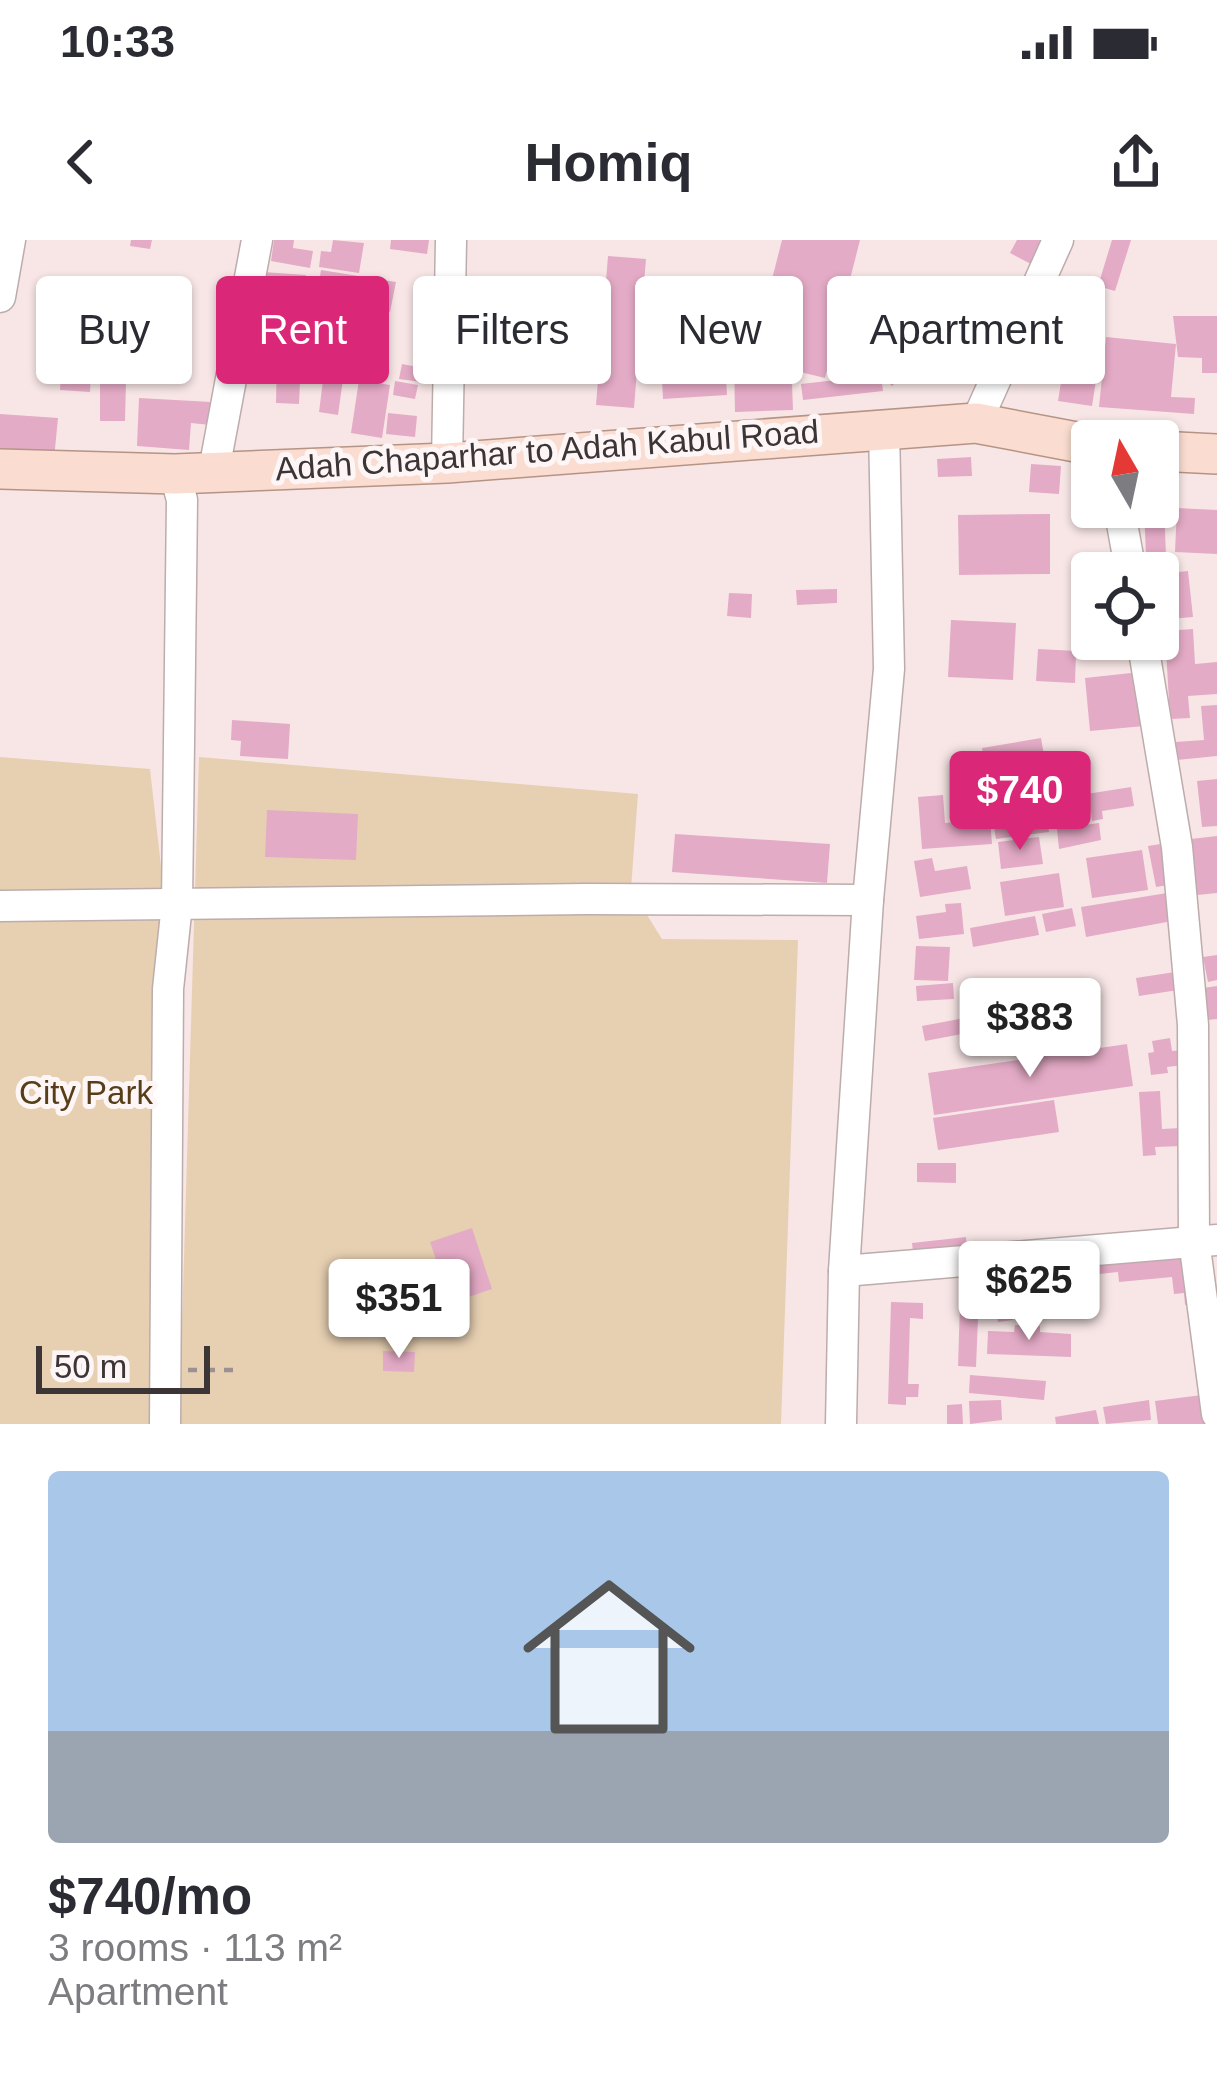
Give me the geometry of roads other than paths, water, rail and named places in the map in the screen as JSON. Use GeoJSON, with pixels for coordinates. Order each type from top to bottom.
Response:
{"type":"FeatureCollection","features":[{"type":"Feature","properties":{"kind":"main road","name":"Adah Chaparhar to Adah Kabul Road"},"geometry":{"type":"LineString","coordinates":[[0,469],[194,472],[447,463],[976,423],[1071,441]]}},
{"type":"Feature","properties":{"kind":"main road"},"geometry":{"type":"LineString","coordinates":[[1179,452],[1217,454]]}},
{"type":"Feature","properties":{"kind":"street"},"geometry":{"type":"LineString","coordinates":[[0,297],[10,240]]}},
{"type":"Feature","properties":{"kind":"street"},"geometry":{"type":"LineString","coordinates":[[165,1424],[168,989],[177,904],[182,500],[194,472],[257,240]]}},
{"type":"Feature","properties":{"kind":"street"},"geometry":{"type":"LineString","coordinates":[[447,463],[451,240]]}},
{"type":"Feature","properties":{"kind":"street"},"geometry":{"type":"LineString","coordinates":[[976,423],[1058,240]]}},
{"type":"Feature","properties":{"kind":"street"},"geometry":{"type":"LineString","coordinates":[[841,1424],[844,1270],[868,900],[889,669],[884,428]]}},
{"type":"Feature","properties":{"kind":"street"},"geometry":{"type":"LineString","coordinates":[[1146,660],[1178,847],[1217,1414]]}},
{"type":"Feature","properties":{"kind":"street"},"geometry":{"type":"LineString","coordinates":[[0,906],[868,900]]}},
{"type":"Feature","properties":{"kind":"street"},"geometry":{"type":"LineString","coordinates":[[844,1270],[1206,1240]]}},
{"type":"Feature","properties":{"kind":"park label","name":"City Park"},"geometry":{"type":"Point","coordinates":[86,1092]}}]}
